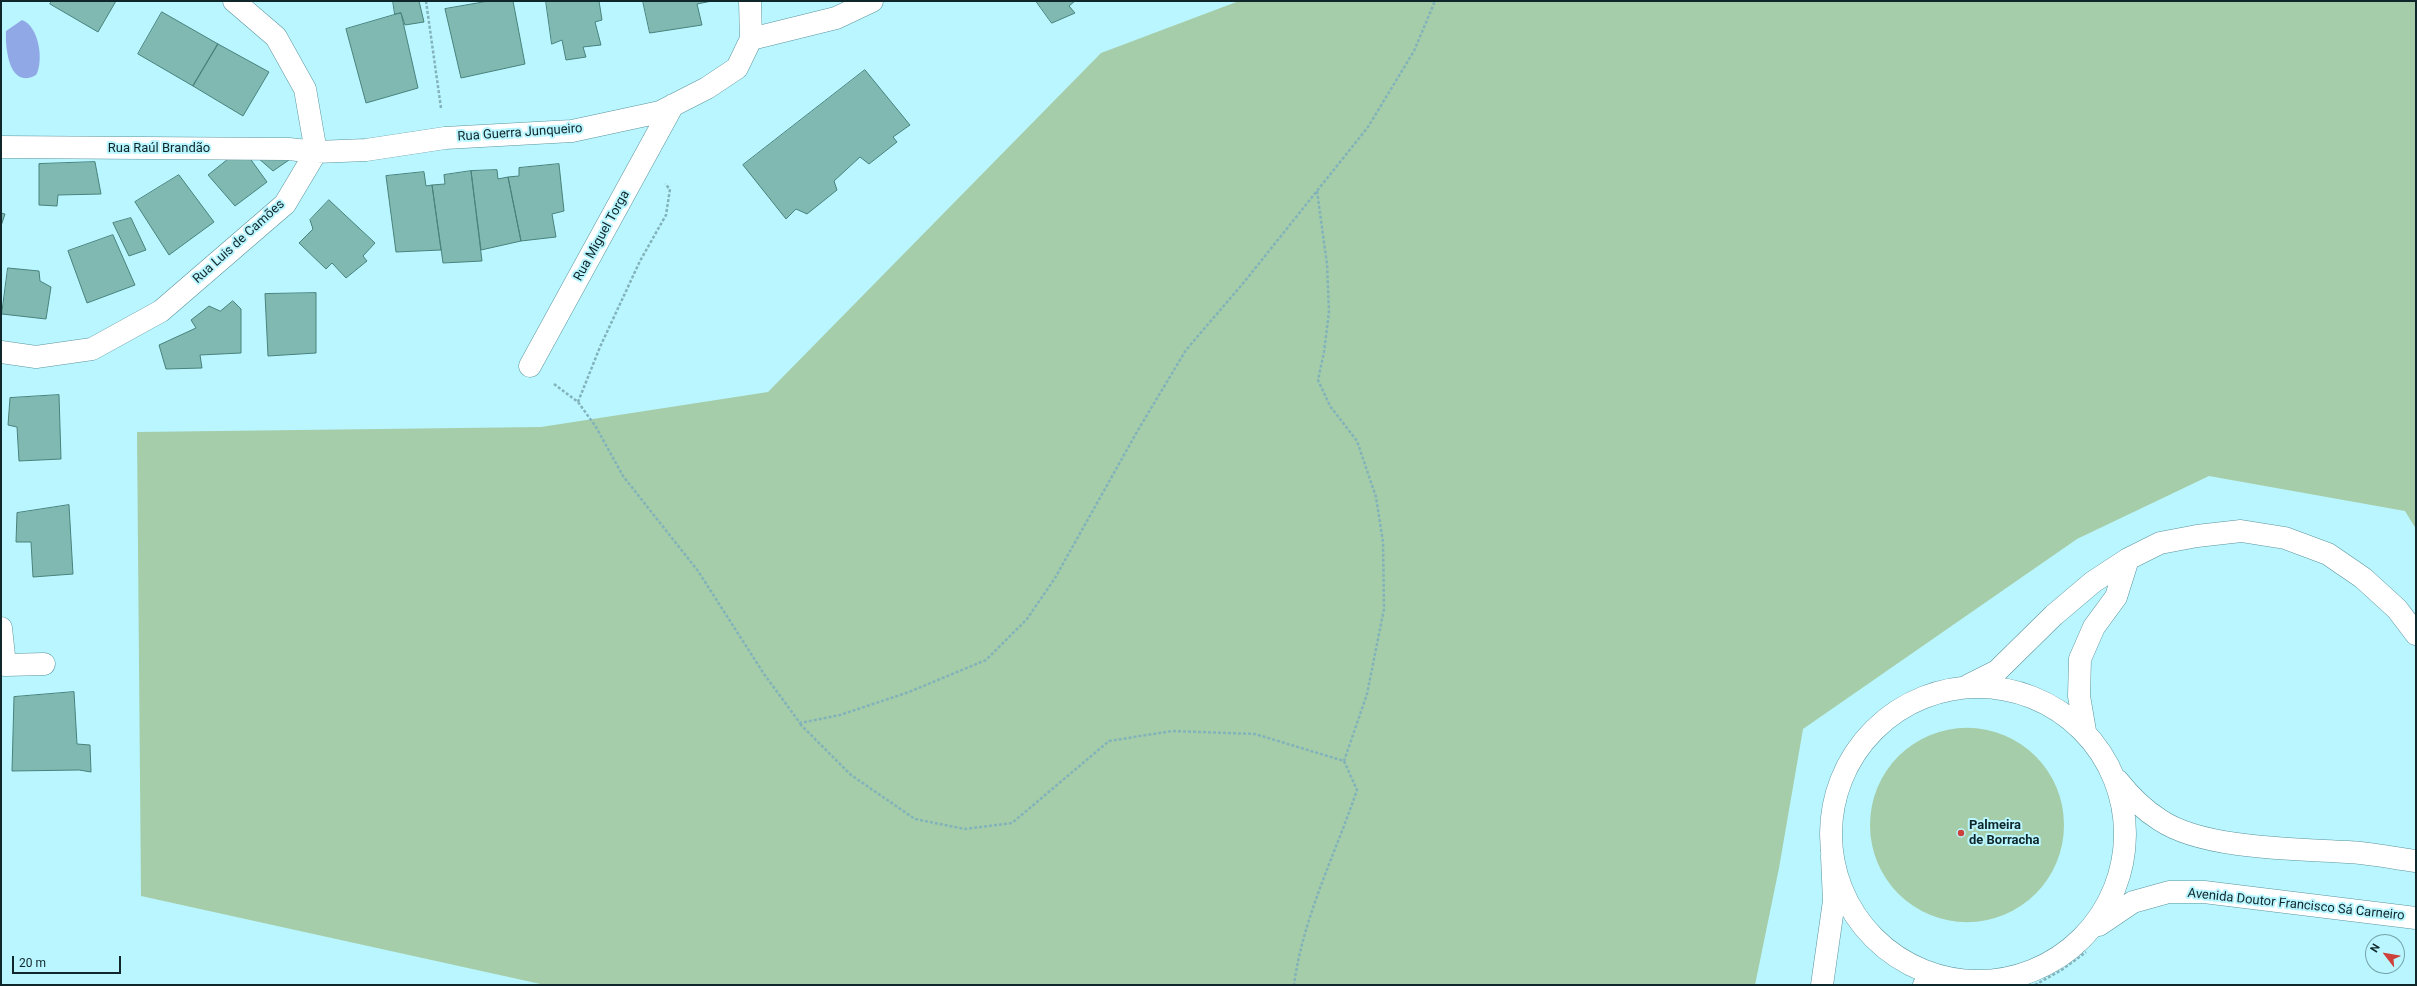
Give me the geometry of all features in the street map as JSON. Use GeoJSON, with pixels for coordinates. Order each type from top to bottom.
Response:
{"type":"FeatureCollection","features":[{"type":"Feature","properties":{"kind":"main road"},"geometry":{"type":"LineString","coordinates":[[234,1],[276,37],[305,89],[316,152]]}},
{"type":"Feature","properties":{"kind":"main road","name":"Rua Guerra Junqueiro"},"geometry":{"type":"LineString","coordinates":[[316,152],[366,150],[445,138],[572,131],[660,112],[707,88],[737,68],[751,39],[750,1]]}},
{"type":"Feature","properties":{"kind":"main road"},"geometry":{"type":"LineString","coordinates":[[751,39],[836,18],[872,1]]}},
{"type":"Feature","properties":{"kind":"main road","name":"Rua Miguel Torga"},"geometry":{"type":"LineString","coordinates":[[530,366],[674,105]]}},
{"type":"Feature","properties":{"kind":"main road","name":"Rua Raúl Brandão"},"geometry":{"type":"LineString","coordinates":[[1,147],[288,149],[316,152]]}},
{"type":"Feature","properties":{"kind":"main road","name":"Rua Luis de Camões"},"geometry":{"type":"LineString","coordinates":[[1,352],[36,357],[92,349],[161,311],[285,204],[316,152]]}},
{"type":"Feature","properties":{"kind":"main road"},"geometry":{"type":"LineString","coordinates":[[1822,985],[1834,901],[1832,816],[1842,777],[1862,742],[1891,714],[1927,695],[1966,686],[1997,671],[2054,615],[2093,582],[2128,559],[2160,542],[2197,536],[2241,531],[2285,538],[2328,554],[2363,578],[2397,609],[2416,634]]}},
{"type":"Feature","properties":{"kind":"main road"},"geometry":{"type":"LineString","coordinates":[[2086,731],[2079,696],[2080,659],[2094,627],[2116,597],[2128,559]]}},
{"type":"Feature","properties":{"kind":"main road"},"geometry":{"type":"LineString","coordinates":[[1,628],[5,665],[44,664]]}},
{"type":"Feature","properties":{"kind":"main road"},"geometry":{"type":"LineString","coordinates":[[1832,856],[1839,885],[1851,910],[1868,934],[1890,953],[1915,968],[1933,982],[1982,982],[2022,976],[2060,958],[2089,941],[2112,897],[2124,859],[2126,818],[2116,779],[2103,754],[2086,731],[2060,710],[2031,695],[1998,687],[1966,686]]}},
{"type":"Feature","properties":{"kind":"main road"},"geometry":{"type":"LineString","coordinates":[[2116,779],[2134,800],[2161,821],[2201,837],[2280,849],[2349,852],[2416,861]]}},
{"type":"Feature","properties":{"kind":"main road","name":"Avenida Doutor Francisco Sá Carneiro"},"geometry":{"type":"LineString","coordinates":[[2089,941],[2133,902],[2168,892],[2204,892],[2345,908],[2416,918]]}},
{"type":"Feature","properties":{"kind":"path"},"geometry":{"type":"LineString","coordinates":[[426,1],[445,138]]}},
{"type":"Feature","properties":{"kind":"path"},"geometry":{"type":"LineString","coordinates":[[800,723],[840,715],[909,692],[986,660],[1027,619],[1055,578],[1138,430],[1186,350],[1245,281],[1368,127],[1414,51],[1435,1]]}},
{"type":"Feature","properties":{"kind":"path"},"geometry":{"type":"LineString","coordinates":[[578,402],[614,318],[666,215],[670,189],[642,162]]}},
{"type":"Feature","properties":{"kind":"path"},"geometry":{"type":"LineString","coordinates":[[1294,985],[1296,966],[1315,900],[1357,790],[1344,761],[1367,694],[1384,609],[1383,542],[1376,497],[1357,441],[1330,406],[1318,380],[1329,312],[1327,264],[1317,190]]}},
{"type":"Feature","properties":{"kind":"path"},"geometry":{"type":"LineString","coordinates":[[530,366],[578,402],[596,428],[622,476],[698,571],[764,674],[800,723],[851,775],[915,819],[965,829],[1012,823],[1109,741],[1172,731],[1255,734],[1344,761]]}},
{"type":"Feature","properties":{"kind":"path"},"geometry":{"type":"LineString","coordinates":[[2035,985],[2063,969],[2089,941]]}},
{"type":"Feature","properties":{"kind":"green space"},"geometry":{"type":"Polygon","coordinates":[[[1239,1],[2416,1],[2416,529],[2405,511],[2209,476],[2077,539],[1803,729],[1779,868],[1755,985],[545,985],[141,896],[137,432],[541,427],[768,392],[1101,53],[1239,1]]]}},
{"type":"Feature","properties":{"kind":"green space"},"geometry":{"type":"Polygon","coordinates":[[[1977,728],[1986,729],[2013,739],[2036,756],[2048,771],[2057,788],[2063,806],[2063,844],[2057,862],[2048,879],[2036,894],[2021,906],[2004,915],[1986,921],[1957,922],[1948,921],[1921,911],[1905,900],[1892,887],[1881,871],[1871,844],[1870,815],[1871,806],[1881,779],[1892,763],[1905,750],[1921,739],[1948,729],[1977,728]]]}},
{"type":"Feature","properties":{"kind":"water"},"geometry":{"type":"Polygon","coordinates":[[[22,20],[28,24],[36,36],[40,53],[40,61],[36,75],[27,78],[20,77],[14,72],[10,65],[6,47],[6,31],[22,20]]]}},
{"type":"Feature","properties":{"kind":"building"},"geometry":{"type":"Polygon","coordinates":[[[52,1],[116,1],[98,32],[50,4],[52,1]]]}},
{"type":"Feature","properties":{"kind":"building"},"geometry":{"type":"Polygon","coordinates":[[[393,1],[419,1],[424,22],[405,25],[401,13],[395,14],[393,1]]]}},
{"type":"Feature","properties":{"kind":"building"},"geometry":{"type":"Polygon","coordinates":[[[489,1],[513,1],[525,64],[461,78],[445,9],[489,1]]]}},
{"type":"Feature","properties":{"kind":"building"},"geometry":{"type":"Polygon","coordinates":[[[546,1],[599,1],[602,20],[595,22],[601,45],[583,47],[586,57],[566,60],[562,40],[552,44],[546,1]]]}},
{"type":"Feature","properties":{"kind":"building"},"geometry":{"type":"Polygon","coordinates":[[[643,1],[712,1],[697,4],[702,25],[650,33],[643,1]]]}},
{"type":"Feature","properties":{"kind":"building"},"geometry":{"type":"Polygon","coordinates":[[[1036,1],[1075,1],[1069,6],[1075,13],[1052,23],[1036,1]]]}},
{"type":"Feature","properties":{"kind":"building"},"geometry":{"type":"Polygon","coordinates":[[[162,12],[218,44],[193,86],[138,54],[162,12]]]}},
{"type":"Feature","properties":{"kind":"building"},"geometry":{"type":"Polygon","coordinates":[[[401,13],[418,88],[366,103],[346,29],[401,13]]]}},
{"type":"Feature","properties":{"kind":"building"},"geometry":{"type":"Polygon","coordinates":[[[218,44],[269,72],[243,116],[193,86],[218,44]]]}},
{"type":"Feature","properties":{"kind":"building"},"geometry":{"type":"Polygon","coordinates":[[[865,70],[910,125],[893,137],[897,142],[869,164],[860,157],[834,181],[837,190],[807,214],[796,209],[786,219],[743,165],[865,70]]]}},
{"type":"Feature","properties":{"kind":"building"},"geometry":{"type":"Polygon","coordinates":[[[275,147],[289,160],[273,171],[258,158],[275,147]]]}},
{"type":"Feature","properties":{"kind":"building"},"geometry":{"type":"Polygon","coordinates":[[[249,157],[267,182],[235,206],[208,175],[228,159],[249,157]]]}},
{"type":"Feature","properties":{"kind":"building"},"geometry":{"type":"Polygon","coordinates":[[[95,162],[101,194],[58,195],[57,206],[39,205],[39,164],[95,162]]]}},
{"type":"Feature","properties":{"kind":"building"},"geometry":{"type":"Polygon","coordinates":[[[559,164],[564,211],[552,214],[556,237],[521,241],[508,177],[519,176],[519,168],[559,164]]]}},
{"type":"Feature","properties":{"kind":"building"},"geometry":{"type":"Polygon","coordinates":[[[497,170],[498,179],[508,177],[521,241],[481,250],[471,171],[497,170]]]}},
{"type":"Feature","properties":{"kind":"building"},"geometry":{"type":"Polygon","coordinates":[[[471,171],[482,261],[443,263],[432,185],[445,184],[444,175],[471,171]]]}},
{"type":"Feature","properties":{"kind":"building"},"geometry":{"type":"Polygon","coordinates":[[[424,172],[426,186],[432,185],[441,250],[396,252],[386,176],[424,172]]]}},
{"type":"Feature","properties":{"kind":"building"},"geometry":{"type":"Polygon","coordinates":[[[179,175],[214,222],[169,255],[135,202],[179,175]]]}},
{"type":"Feature","properties":{"kind":"building"},"geometry":{"type":"Polygon","coordinates":[[[329,200],[375,243],[363,256],[367,261],[346,278],[332,263],[326,269],[299,243],[313,229],[310,220],[329,200]]]}},
{"type":"Feature","properties":{"kind":"building"},"geometry":{"type":"Polygon","coordinates":[[[1,213],[5,214],[1,226],[1,213]]]}},
{"type":"Feature","properties":{"kind":"building"},"geometry":{"type":"Polygon","coordinates":[[[131,218],[146,250],[129,256],[113,223],[131,218]]]}},
{"type":"Feature","properties":{"kind":"building"},"geometry":{"type":"Polygon","coordinates":[[[113,235],[135,285],[87,303],[68,251],[113,235]]]}},
{"type":"Feature","properties":{"kind":"building"},"geometry":{"type":"Polygon","coordinates":[[[8,268],[39,271],[40,281],[51,287],[46,319],[2,314],[8,268]]]}},
{"type":"Feature","properties":{"kind":"building"},"geometry":{"type":"Polygon","coordinates":[[[316,293],[316,353],[268,356],[265,294],[316,293]]]}},
{"type":"Feature","properties":{"kind":"building"},"geometry":{"type":"Polygon","coordinates":[[[233,301],[241,309],[241,353],[200,355],[202,368],[166,369],[159,345],[196,328],[191,320],[209,306],[220,311],[233,301]]]}},
{"type":"Feature","properties":{"kind":"building"},"geometry":{"type":"Polygon","coordinates":[[[59,395],[61,459],[19,461],[17,427],[8,425],[10,398],[59,395]]]}},
{"type":"Feature","properties":{"kind":"building"},"geometry":{"type":"Polygon","coordinates":[[[69,505],[73,574],[33,577],[31,542],[16,542],[17,513],[69,505]]]}},
{"type":"Feature","properties":{"kind":"building"},"geometry":{"type":"Polygon","coordinates":[[[74,692],[77,744],[90,745],[91,772],[79,770],[12,771],[14,697],[74,692]]]}},
{"type":"Feature","properties":{"kind":"place","name":"Palmeira de Borracha"},"geometry":{"type":"Point","coordinates":[1961,833]}}]}
